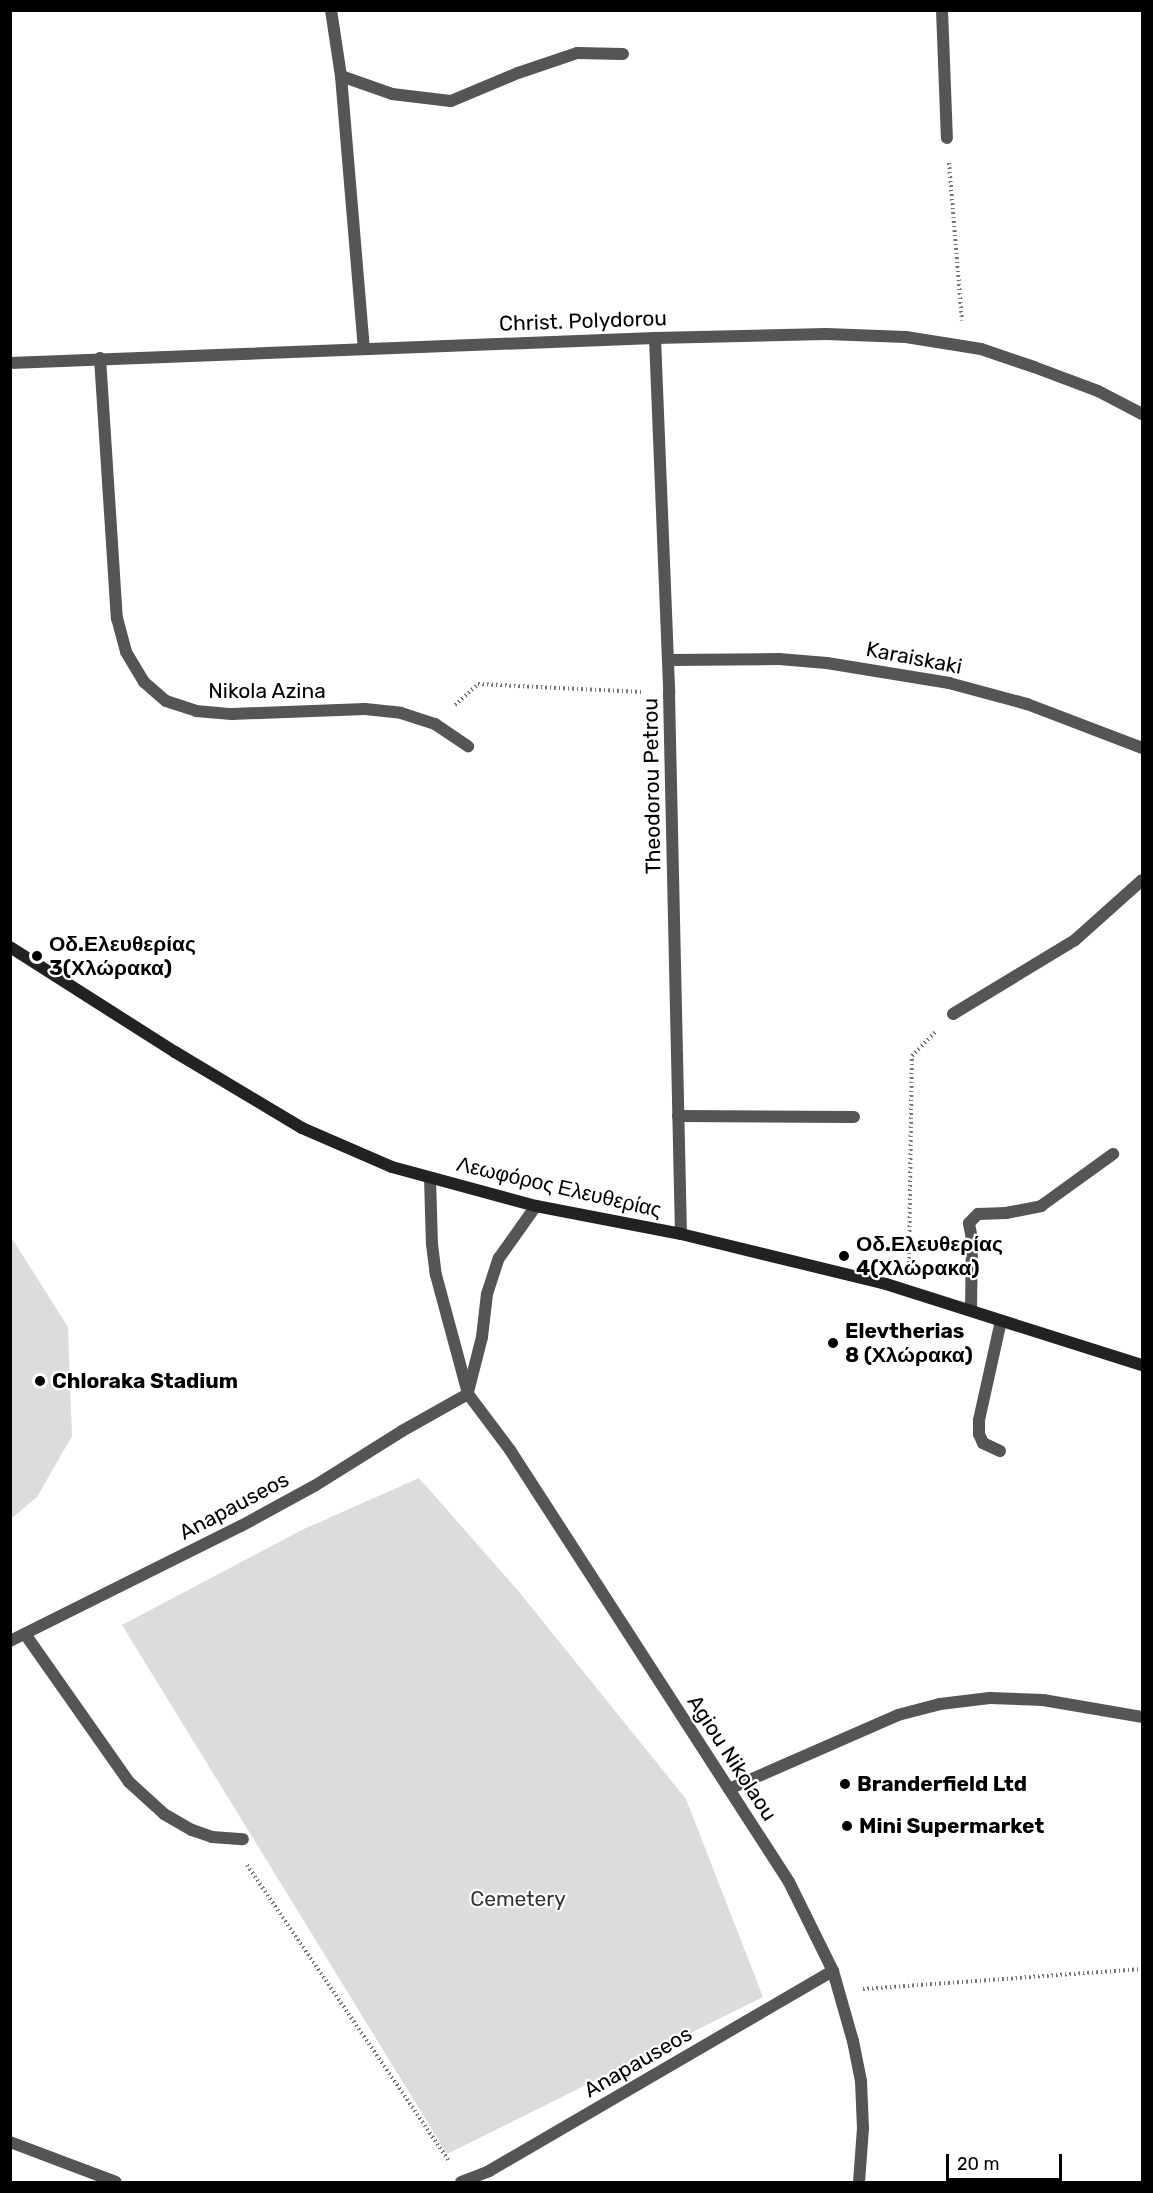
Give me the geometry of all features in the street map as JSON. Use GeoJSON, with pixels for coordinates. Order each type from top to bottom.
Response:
{"type":"FeatureCollection","features":[{"type":"Feature","properties":{"kind":"main road","name":"Λεωφόρος Ελευθερίας"},"geometry":{"type":"LineString","coordinates":[[10,947],[175,1052],[302,1128],[392,1167],[536,1206],[681,1234],[783,1257],[908,1291],[1143,1365]]}},
{"type":"Feature","properties":{"kind":"street"},"geometry":{"type":"LineString","coordinates":[[331,10],[341,76],[364,348]]}},
{"type":"Feature","properties":{"kind":"street"},"geometry":{"type":"LineString","coordinates":[[942,10],[947,138]]}},
{"type":"Feature","properties":{"kind":"street"},"geometry":{"type":"LineString","coordinates":[[341,76],[393,94],[451,101],[518,73],[577,53],[623,54]]}},
{"type":"Feature","properties":{"kind":"street","name":"Christ. Polydorou"},"geometry":{"type":"LineString","coordinates":[[10,363],[656,338],[826,334],[906,337],[964,346],[1034,366],[1098,391],[1143,414]]}},
{"type":"Feature","properties":{"kind":"street","name":"Theodorou Petrou"},"geometry":{"type":"LineString","coordinates":[[656,338],[669,694],[681,1234]]}},
{"type":"Feature","properties":{"kind":"street","name":"Nikola Azina"},"geometry":{"type":"LineString","coordinates":[[100,358],[117,618],[126,652],[144,682],[166,700],[196,711],[232,714],[365,710],[401,713],[435,724],[468,746]]}},
{"type":"Feature","properties":{"kind":"street","name":"Karaiskaki"},"geometry":{"type":"LineString","coordinates":[[668,660],[779,659],[827,663],[926,679],[1027,704],[1143,748]]}},
{"type":"Feature","properties":{"kind":"street"},"geometry":{"type":"LineString","coordinates":[[953,1014],[1075,940],[1143,880]]}},
{"type":"Feature","properties":{"kind":"street"},"geometry":{"type":"LineString","coordinates":[[678,1116],[854,1117]]}},
{"type":"Feature","properties":{"kind":"street"},"geometry":{"type":"LineString","coordinates":[[971,1310],[972,1239],[969,1223],[978,1214],[1006,1213],[1041,1206],[1113,1154]]}},
{"type":"Feature","properties":{"kind":"street","name":"Agiou Nikolaou"},"geometry":{"type":"LineString","coordinates":[[430,1178],[432,1244],[436,1275],[468,1394],[510,1450],[789,1882],[833,1971],[853,2041],[861,2081],[863,2128],[859,2182]]}},
{"type":"Feature","properties":{"kind":"street"},"geometry":{"type":"LineString","coordinates":[[468,1394],[482,1337],[487,1294],[499,1258],[536,1206]]}},
{"type":"Feature","properties":{"kind":"street"},"geometry":{"type":"LineString","coordinates":[[1000,1451],[982,1443],[979,1434],[979,1420],[1001,1321]]}},
{"type":"Feature","properties":{"kind":"street","name":"Anapauseos"},"geometry":{"type":"LineString","coordinates":[[10,1641],[307,1490],[468,1394]]}},
{"type":"Feature","properties":{"kind":"street"},"geometry":{"type":"LineString","coordinates":[[25,1634],[129,1782],[164,1814],[182,1824],[212,1837],[243,1839]]}},
{"type":"Feature","properties":{"kind":"street"},"geometry":{"type":"LineString","coordinates":[[729,1790],[898,1715],[940,1704],[990,1698],[1042,1700],[1143,1717]]}},
{"type":"Feature","properties":{"kind":"street","name":"Anapauseos"},"geometry":{"type":"LineString","coordinates":[[462,2182],[489,2171],[833,1971]]}},
{"type":"Feature","properties":{"kind":"street"},"geometry":{"type":"LineString","coordinates":[[10,2142],[116,2182]]}},
{"type":"Feature","properties":{"kind":"street"},"geometry":{"type":"LineString","coordinates":[[489,2171],[495,2182]]}},
{"type":"Feature","properties":{"kind":"path"},"geometry":{"type":"LineString","coordinates":[[947,138],[964,346]]}},
{"type":"Feature","properties":{"kind":"path"},"geometry":{"type":"LineString","coordinates":[[435,724],[478,684],[669,694]]}},
{"type":"Feature","properties":{"kind":"path"},"geometry":{"type":"LineString","coordinates":[[908,1291],[912,1056],[953,1014]]}},
{"type":"Feature","properties":{"kind":"path"},"geometry":{"type":"LineString","coordinates":[[229,1838],[462,2182]]}},
{"type":"Feature","properties":{"kind":"path"},"geometry":{"type":"LineString","coordinates":[[838,1991],[1143,1969]]}},
{"type":"Feature","properties":{"kind":"green space","name":"Chloraka Stadium"},"geometry":{"type":"Polygon","coordinates":[[[11,1237],[68,1327],[72,1436],[37,1497],[11,1519],[11,1237]]]}},
{"type":"Feature","properties":{"kind":"green space","name":"Cemetery"},"geometry":{"type":"Polygon","coordinates":[[[419,1478],[520,1593],[686,1799],[763,1997],[447,2154],[122,1625],[304,1529],[419,1478]]]}},
{"type":"Feature","properties":{"kind":"place","name":"Οδ.Ελευθερίας 3(Χλώρακα)"},"geometry":{"type":"Point","coordinates":[37,956]}},
{"type":"Feature","properties":{"kind":"place","name":"Οδ.Ελευθερίας 4(Χλώρακα)"},"geometry":{"type":"Point","coordinates":[844,1256]}},
{"type":"Feature","properties":{"kind":"place","name":"Elevtherias 8 (Χλώρακα)"},"geometry":{"type":"Point","coordinates":[833,1343]}},
{"type":"Feature","properties":{"kind":"place","name":"Chloraka Stadium"},"geometry":{"type":"Point","coordinates":[40,1381]}},
{"type":"Feature","properties":{"kind":"place","name":"Branderfield Ltd"},"geometry":{"type":"Point","coordinates":[845,1784]}},
{"type":"Feature","properties":{"kind":"place","name":"Mini Supermarket"},"geometry":{"type":"Point","coordinates":[847,1826]}}]}
